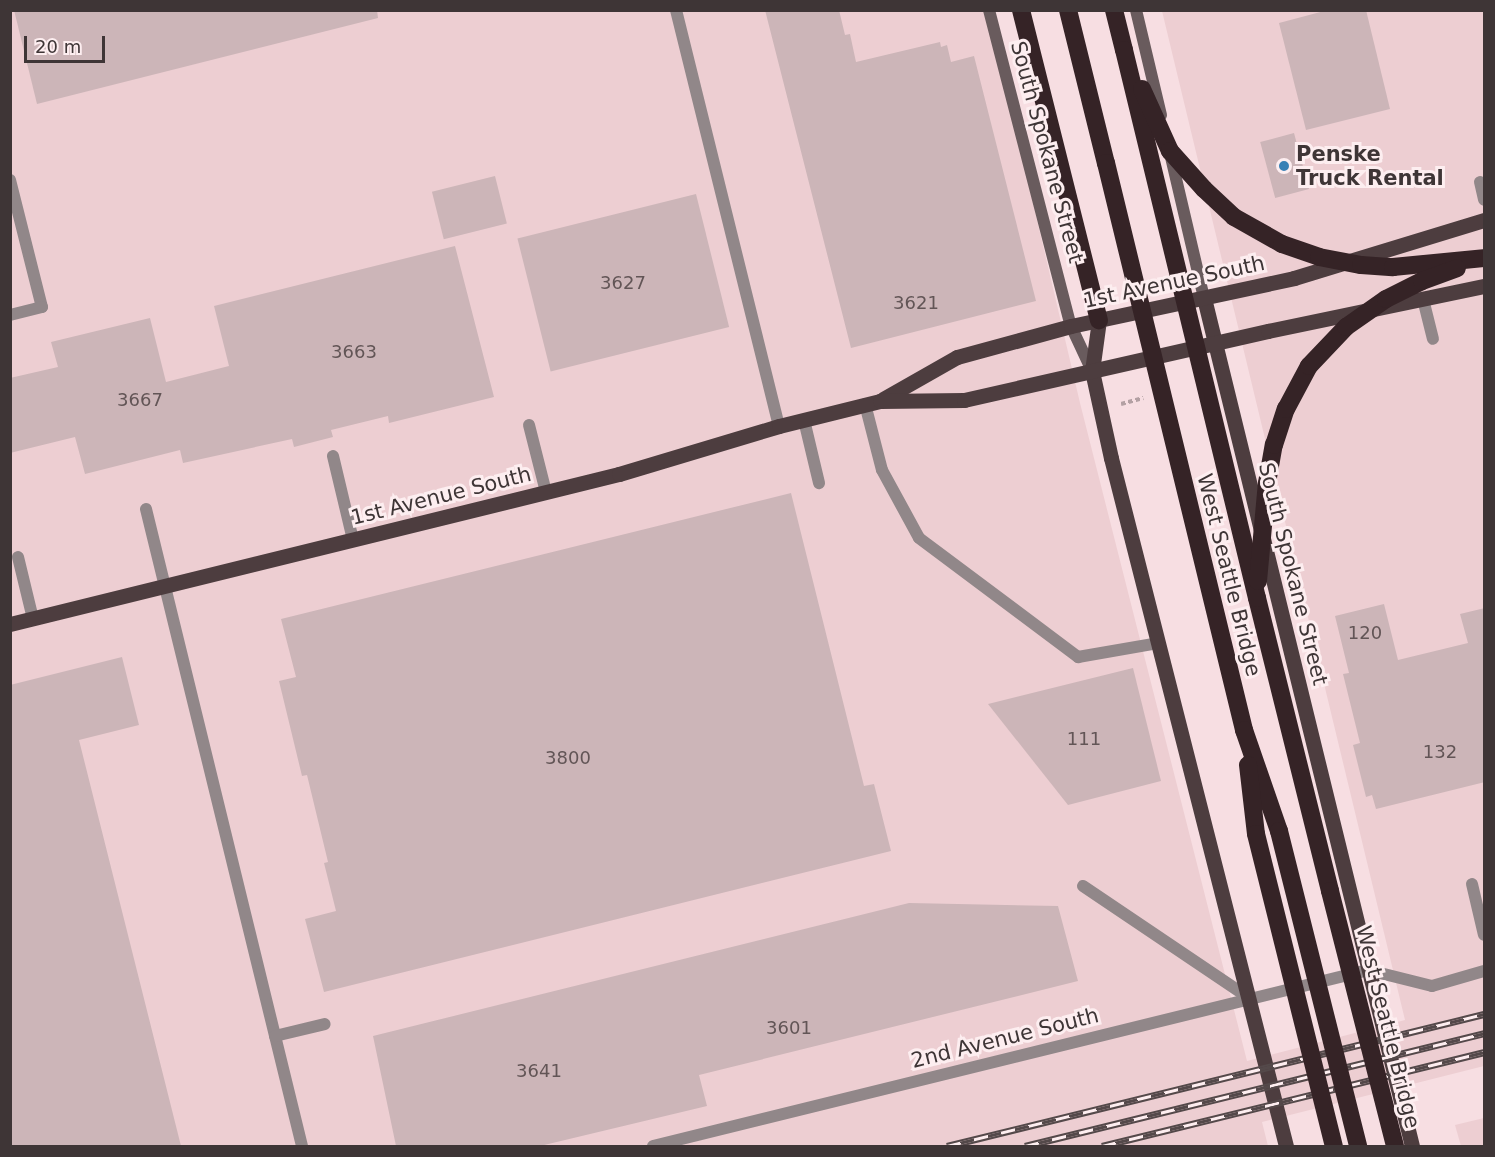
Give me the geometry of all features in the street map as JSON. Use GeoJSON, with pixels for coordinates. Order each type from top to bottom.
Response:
{"type":"FeatureCollection","features":[{"type":"Feature","properties":{"kind":"highway"},"geometry":{"type":"LineString","coordinates":[[1021,10],[1099,320]]}},
{"type":"Feature","properties":{"kind":"highway","name":"West Seattle Bridge"},"geometry":{"type":"LineString","coordinates":[[1068,10],[1244,730],[1279,831],[1358,1146]]}},
{"type":"Feature","properties":{"kind":"highway","name":"West Seattle Bridge"},"geometry":{"type":"LineString","coordinates":[[1114,10],[1257,598],[1395,1146]]}},
{"type":"Feature","properties":{"kind":"highway"},"geometry":{"type":"LineString","coordinates":[[1124,50],[1170,151],[1204,189],[1234,217],[1282,244],[1318,257],[1361,265],[1393,267],[1485,258]]}},
{"type":"Feature","properties":{"kind":"highway"},"geometry":{"type":"LineString","coordinates":[[1257,598],[1267,483],[1274,445],[1286,409],[1309,366],[1346,327],[1386,299],[1422,280],[1485,258]]}},
{"type":"Feature","properties":{"kind":"highway"},"geometry":{"type":"LineString","coordinates":[[1244,730],[1256,834],[1334,1146]]}},
{"type":"Feature","properties":{"kind":"main road","name":"South Spokane Street"},"geometry":{"type":"LineString","coordinates":[[989,10],[1071,326],[1092,371],[1111,458],[1286,1146]]}},
{"type":"Feature","properties":{"kind":"main road","name":"South Spokane Street"},"geometry":{"type":"LineString","coordinates":[[1136,10],[1204,298],[1412,1146]]}},
{"type":"Feature","properties":{"kind":"main road","name":"1st Avenue South"},"geometry":{"type":"LineString","coordinates":[[873,403],[957,357],[1071,326],[1294,278],[1485,220]]}},
{"type":"Feature","properties":{"kind":"main road","name":"1st Avenue South"},"geometry":{"type":"LineString","coordinates":[[10,624],[619,474],[779,426],[873,403],[964,400],[1215,343],[1485,286]]}},
{"type":"Feature","properties":{"kind":"main road","name":"South Spokane Street"},"geometry":{"type":"LineString","coordinates":[[1092,371],[1099,320]]}},
{"type":"Feature","properties":{"kind":"street"},"geometry":{"type":"LineString","coordinates":[[676,10],[779,426]]}},
{"type":"Feature","properties":{"kind":"street"},"geometry":{"type":"LineString","coordinates":[[10,180],[42,307],[10,315]]}},
{"type":"Feature","properties":{"kind":"street"},"geometry":{"type":"LineString","coordinates":[[1480,182],[1485,200]]}},
{"type":"Feature","properties":{"kind":"street"},"geometry":{"type":"LineString","coordinates":[[1423,299],[1432,339]]}},
{"type":"Feature","properties":{"kind":"street"},"geometry":{"type":"LineString","coordinates":[[873,403],[882,470],[918,538],[1078,657],[1158,643]]}},
{"type":"Feature","properties":{"kind":"street"},"geometry":{"type":"LineString","coordinates":[[804,420],[819,483]]}},
{"type":"Feature","properties":{"kind":"street"},"geometry":{"type":"LineString","coordinates":[[529,425],[546,492]]}},
{"type":"Feature","properties":{"kind":"street"},"geometry":{"type":"LineString","coordinates":[[333,456],[353,540]]}},
{"type":"Feature","properties":{"kind":"street"},"geometry":{"type":"LineString","coordinates":[[146,508],[163,586],[302,1146]]}},
{"type":"Feature","properties":{"kind":"street"},"geometry":{"type":"LineString","coordinates":[[18,558],[33,619]]}},
{"type":"Feature","properties":{"kind":"street"},"geometry":{"type":"LineString","coordinates":[[1472,884],[1485,935]]}},
{"type":"Feature","properties":{"kind":"street"},"geometry":{"type":"LineString","coordinates":[[1083,886],[1249,998]]}},
{"type":"Feature","properties":{"kind":"street"},"geometry":{"type":"LineString","coordinates":[[1368,970],[1432,986],[1485,971]]}},
{"type":"Feature","properties":{"kind":"street","name":"2nd Avenue South"},"geometry":{"type":"LineString","coordinates":[[653,1146],[1368,970]]}},
{"type":"Feature","properties":{"kind":"street"},"geometry":{"type":"LineString","coordinates":[[275,1036],[325,1024]]}},
{"type":"Feature","properties":{"kind":"shaded area"},"geometry":{"type":"Polygon","coordinates":[[[10,11],[988,11],[1080,403],[1247,1061],[1405,1020],[1162,11],[1484,11],[1484,1066],[1262,1122],[1268,1146],[11,1146],[10,11]]]}},
{"type":"Feature","properties":{"kind":"shaded area"},"geometry":{"type":"Polygon","coordinates":[[[1484,1118],[1484,1146],[1461,1146],[1455,1125],[1484,1118]]]}},
{"type":"Feature","properties":{"kind":"building"},"geometry":{"type":"Polygon","coordinates":[[[14,10],[377,10],[378,18],[37,104],[14,10]]]}},
{"type":"Feature","properties":{"kind":"building"},"geometry":{"type":"Polygon","coordinates":[[[765,10],[839,10],[845,35],[850,34],[856,62],[940,42],[941,47],[947,45],[951,62],[974,56],[1036,301],[851,348],[765,10]]]}},
{"type":"Feature","properties":{"kind":"building"},"geometry":{"type":"Polygon","coordinates":[[[1328,10],[1366,10],[1390,109],[1306,130],[1279,23],[1328,10]]]}},
{"type":"Feature","properties":{"kind":"building","name":"Penske Truck Rental"},"geometry":{"type":"Polygon","coordinates":[[[1294,133],[1309,189],[1275,198],[1260,142],[1294,133]]]}},
{"type":"Feature","properties":{"kind":"building"},"geometry":{"type":"Polygon","coordinates":[[[495,176],[507,224],[444,239],[432,192],[495,176]]]}},
{"type":"Feature","properties":{"kind":"building"},"geometry":{"type":"Polygon","coordinates":[[[696,194],[729,327],[551,371],[517,239],[696,194]]]}},
{"type":"Feature","properties":{"kind":"building"},"geometry":{"type":"Polygon","coordinates":[[[455,246],[494,397],[389,423],[388,416],[331,430],[333,437],[294,447],[292,439],[183,463],[180,450],[85,474],[75,437],[10,453],[10,378],[58,367],[51,342],[150,318],[166,382],[229,366],[214,306],[455,246]]]}},
{"type":"Feature","properties":{"kind":"building"},"geometry":{"type":"Polygon","coordinates":[[[791,493],[864,786],[874,784],[891,851],[324,992],[305,919],[336,911],[324,863],[328,862],[307,775],[302,776],[279,681],[296,677],[281,619],[791,493]]]}},
{"type":"Feature","properties":{"kind":"building"},"geometry":{"type":"Polygon","coordinates":[[[1384,604],[1398,660],[1468,643],[1460,614],[1485,608],[1485,782],[1376,809],[1372,795],[1366,797],[1353,745],[1360,743],[1343,674],[1349,673],[1335,616],[1384,604]]]}},
{"type":"Feature","properties":{"kind":"building"},"geometry":{"type":"Polygon","coordinates":[[[122,657],[139,725],[79,740],[181,1146],[10,1146],[10,685],[122,657]]]}},
{"type":"Feature","properties":{"kind":"building"},"geometry":{"type":"Polygon","coordinates":[[[1133,668],[1161,781],[1068,805],[988,704],[1133,668]]]}},
{"type":"Feature","properties":{"kind":"building"},"geometry":{"type":"Polygon","coordinates":[[[909,903],[1058,906],[1078,981],[699,1075],[707,1106],[540,1146],[396,1146],[373,1036],[909,903]]]}},
{"type":"Feature","properties":{"kind":"railway"},"geometry":{"type":"LineString","coordinates":[[947,1146],[1484,1014]]}},
{"type":"Feature","properties":{"kind":"railway"},"geometry":{"type":"LineString","coordinates":[[1025,1146],[1484,1033]]}},
{"type":"Feature","properties":{"kind":"railway"},"geometry":{"type":"LineString","coordinates":[[1102,1146],[1484,1052]]}},
{"type":"Feature","properties":{"kind":"place","name":"Penske Truck Rental"},"geometry":{"type":"Point","coordinates":[1284,166]}}]}
